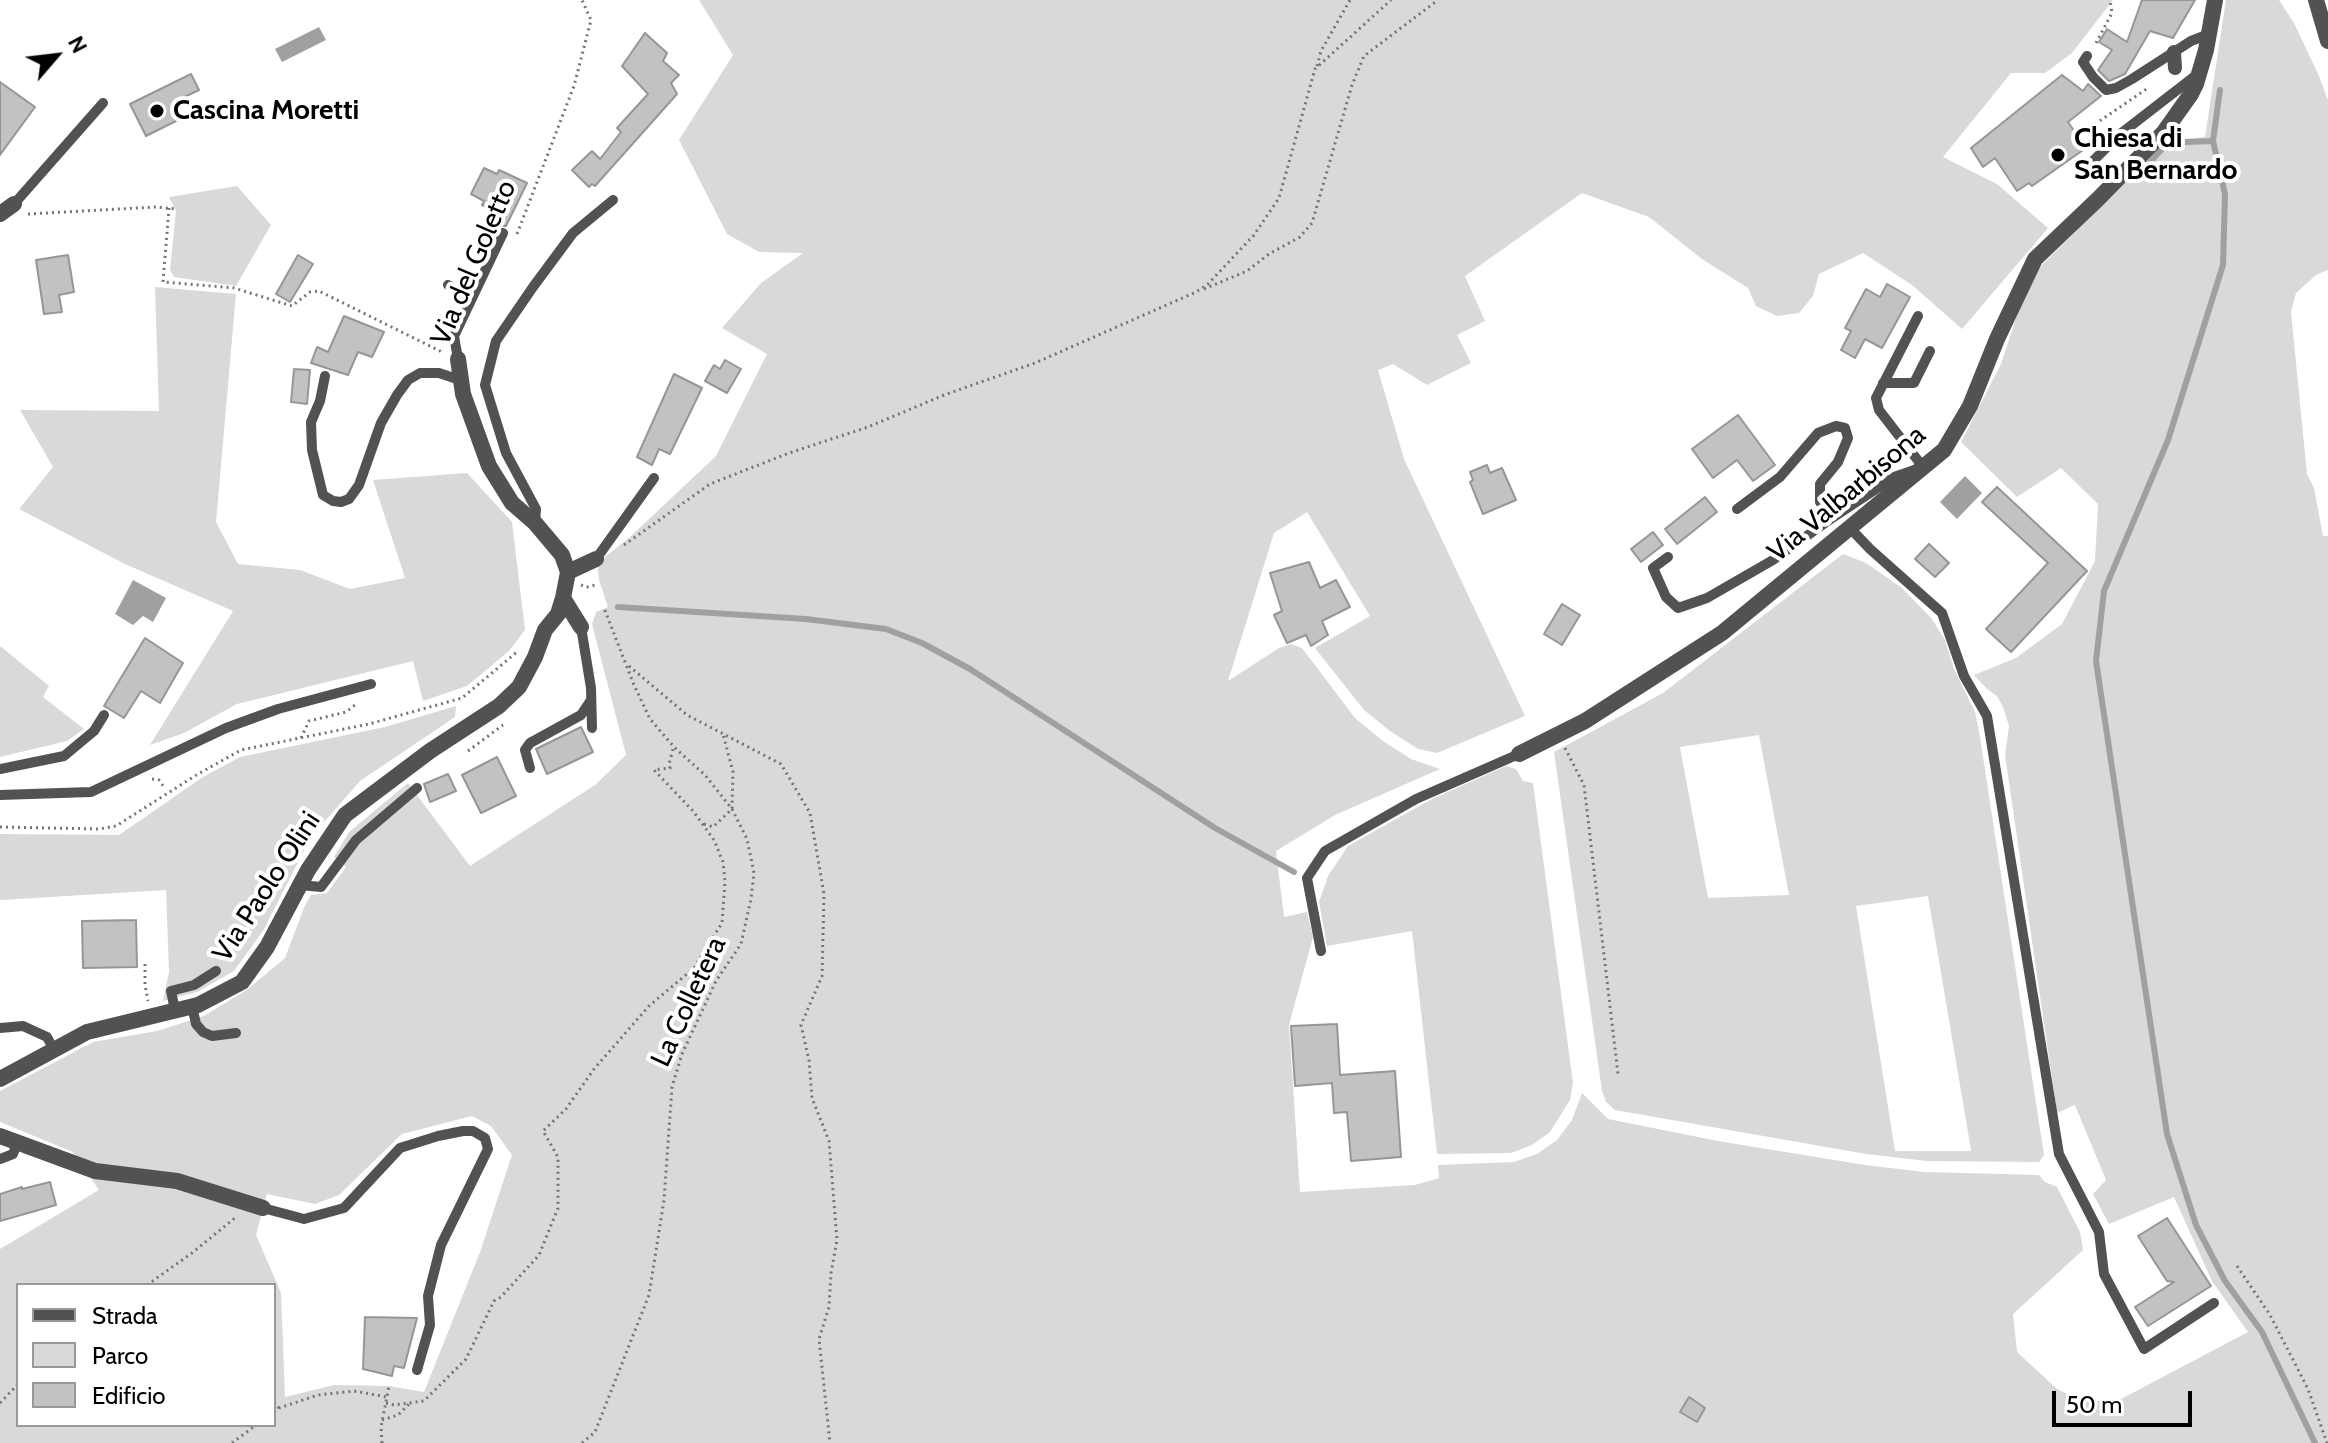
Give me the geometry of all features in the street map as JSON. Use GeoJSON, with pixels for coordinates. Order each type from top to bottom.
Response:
{"type":"FeatureCollection","features":[{"type":"Feature","properties":{"kind":"street","name":"Via Valbarbisona"},"geometry":{"type":"LineString","coordinates":[[1519,754],[1561,740],[1722,633],[1944,450],[1970,406],[1997,339],[2035,259],[2164,132],[2191,94],[2209,34],[2215,0]]}},
{"type":"Feature","properties":{"kind":"street"},"geometry":{"type":"LineString","coordinates":[[2316,0],[2328,41]]}},
{"type":"Feature","properties":{"kind":"street"},"geometry":{"type":"LineString","coordinates":[[2174,52],[2175,68]]}},
{"type":"Feature","properties":{"kind":"street"},"geometry":{"type":"LineString","coordinates":[[0,214],[14,204]]}},
{"type":"Feature","properties":{"kind":"street","name":"Via del Goletto"},"geometry":{"type":"LineString","coordinates":[[458,359],[460,380],[489,466],[512,503],[535,523],[562,555],[568,572]]}},
{"type":"Feature","properties":{"kind":"street"},"geometry":{"type":"LineString","coordinates":[[581,627],[561,606],[568,572],[596,559]]}},
{"type":"Feature","properties":{"kind":"street","name":"Via Paolo Olini"},"geometry":{"type":"LineString","coordinates":[[0,1079],[87,1032],[184,1008],[242,982],[267,947],[308,870],[345,815],[430,751],[499,706],[519,687],[545,630],[561,606]]}},
{"type":"Feature","properties":{"kind":"street"},"geometry":{"type":"LineString","coordinates":[[0,1136],[95,1171],[177,1181],[256,1207]]}},
{"type":"Feature","properties":{"kind":"lane"},"geometry":{"type":"LineString","coordinates":[[2087,56],[2083,62],[2106,90],[2116,88],[2191,41],[2209,34]]}},
{"type":"Feature","properties":{"kind":"lane"},"geometry":{"type":"LineString","coordinates":[[2085,169],[2119,135],[2199,73]]}},
{"type":"Feature","properties":{"kind":"lane"},"geometry":{"type":"LineString","coordinates":[[14,204],[103,103]]}},
{"type":"Feature","properties":{"kind":"lane"},"geometry":{"type":"LineString","coordinates":[[535,523],[536,509],[506,453],[485,385],[496,341],[518,309],[573,233],[613,200]]}},
{"type":"Feature","properties":{"kind":"lane"},"geometry":{"type":"LineString","coordinates":[[458,359],[454,336],[503,233]]}},
{"type":"Feature","properties":{"kind":"lane"},"geometry":{"type":"LineString","coordinates":[[448,285],[470,299]]}},
{"type":"Feature","properties":{"kind":"lane"},"geometry":{"type":"LineString","coordinates":[[1668,557],[1653,568],[1666,597],[1678,608],[1707,598],[1760,568],[1894,477],[1923,467],[1879,410],[1876,398],[1918,316]]}},
{"type":"Feature","properties":{"kind":"lane"},"geometry":{"type":"LineString","coordinates":[[1883,383],[1914,383],[1930,351]]}},
{"type":"Feature","properties":{"kind":"lane"},"geometry":{"type":"LineString","coordinates":[[325,376],[320,401],[311,422],[312,450],[323,495],[341,502],[349,499],[359,485],[381,423],[408,380],[420,373],[439,373],[460,380]]}},
{"type":"Feature","properties":{"kind":"lane"},"geometry":{"type":"LineString","coordinates":[[1737,509],[1780,477],[1818,433],[1840,426],[1845,428],[1848,438],[1838,462],[1820,484],[1820,502],[1832,518]]}},
{"type":"Feature","properties":{"kind":"lane"},"geometry":{"type":"LineString","coordinates":[[596,559],[654,478]]}},
{"type":"Feature","properties":{"kind":"lane"},"geometry":{"type":"LineString","coordinates":[[1849,527],[1942,613],[1964,676],[1987,716],[2059,1154],[2099,1232],[2104,1274],[2144,1349],[2214,1303]]}},
{"type":"Feature","properties":{"kind":"lane"},"geometry":{"type":"LineString","coordinates":[[581,627],[592,728]]}},
{"type":"Feature","properties":{"kind":"lane"},"geometry":{"type":"LineString","coordinates":[[0,795],[91,792],[226,728],[278,709],[371,684]]}},
{"type":"Feature","properties":{"kind":"lane"},"geometry":{"type":"LineString","coordinates":[[530,768],[525,750],[530,743],[581,715],[591,700]]}},
{"type":"Feature","properties":{"kind":"lane"},"geometry":{"type":"LineString","coordinates":[[0,769],[64,756],[94,731],[104,715]]}},
{"type":"Feature","properties":{"kind":"lane"},"geometry":{"type":"LineString","coordinates":[[1321,951],[1307,878],[1325,851],[1416,799],[1519,754]]}},
{"type":"Feature","properties":{"kind":"lane"},"geometry":{"type":"LineString","coordinates":[[300,885],[321,887],[356,840],[417,788]]}},
{"type":"Feature","properties":{"kind":"lane"},"geometry":{"type":"LineString","coordinates":[[216,971],[194,985],[171,991],[203,1032],[212,1036],[236,1033]]}},
{"type":"Feature","properties":{"kind":"lane"},"geometry":{"type":"LineString","coordinates":[[0,1028],[23,1026],[47,1037],[54,1050]]}},
{"type":"Feature","properties":{"kind":"lane"},"geometry":{"type":"LineString","coordinates":[[256,1207],[304,1219],[344,1208],[400,1148],[463,1131],[473,1131],[485,1138],[488,1149],[441,1245],[428,1296],[430,1325],[417,1370]]}},
{"type":"Feature","properties":{"kind":"lane"},"geometry":{"type":"LineString","coordinates":[[0,1159],[13,1154],[17,1143]]}},
{"type":"Feature","properties":{"kind":"path","name":"Via del Goletto"},"geometry":{"type":"LineString","coordinates":[[515,239],[574,86],[591,20],[582,0]]}},
{"type":"Feature","properties":{"kind":"path"},"geometry":{"type":"LineString","coordinates":[[1196,292],[1208,284],[1254,235],[1279,198],[1321,51],[1350,0]]}},
{"type":"Feature","properties":{"kind":"path"},"geometry":{"type":"LineString","coordinates":[[1315,69],[1391,0]]}},
{"type":"Feature","properties":{"kind":"path"},"geometry":{"type":"LineString","coordinates":[[596,559],[629,542],[710,484],[1035,363],[1247,271],[1269,254],[1300,237],[1312,223],[1352,85],[1364,56],[1438,0]]}},
{"type":"Feature","properties":{"kind":"path"},"geometry":{"type":"LineString","coordinates":[[2087,56],[2112,13],[2110,0]]}},
{"type":"Feature","properties":{"kind":"path"},"geometry":{"type":"LineString","coordinates":[[2085,131],[2149,87]]}},
{"type":"Feature","properties":{"kind":"path"},"geometry":{"type":"LineString","coordinates":[[169,208],[163,282],[234,288],[292,306],[310,292],[319,291],[458,359]]}},
{"type":"Feature","properties":{"kind":"path"},"geometry":{"type":"LineString","coordinates":[[0,214],[30,216],[176,209]]}},
{"type":"Feature","properties":{"kind":"path","name":"La Colletera"},"geometry":{"type":"LineString","coordinates":[[582,1443],[595,1432],[649,1295],[664,1200],[672,1087],[682,1054],[716,981],[741,944],[754,873],[747,839],[732,809],[705,775],[674,747],[650,719],[604,608]]}},
{"type":"Feature","properties":{"kind":"path"},"geometry":{"type":"LineString","coordinates":[[0,827],[104,829],[116,826],[241,750],[369,724],[462,698],[518,651]]}},
{"type":"Feature","properties":{"kind":"path"},"geometry":{"type":"LineString","coordinates":[[626,663],[687,715],[781,764],[810,813],[824,894],[822,976],[801,1025],[809,1060],[812,1098],[829,1141],[837,1240],[829,1307],[819,1339],[830,1443]]}},
{"type":"Feature","properties":{"kind":"path"},"geometry":{"type":"LineString","coordinates":[[301,738],[309,721],[346,712],[357,704]]}},
{"type":"Feature","properties":{"kind":"path"},"geometry":{"type":"LineString","coordinates":[[702,823],[713,827],[732,809],[733,772],[723,734]]}},
{"type":"Feature","properties":{"kind":"path"},"geometry":{"type":"LineString","coordinates":[[1561,740],[1584,785],[1618,1074]]}},
{"type":"Feature","properties":{"kind":"path"},"geometry":{"type":"LineString","coordinates":[[276,1410],[318,1395],[354,1391],[394,1405],[424,1401],[466,1359],[494,1301],[539,1255],[558,1208],[558,1157],[543,1131],[566,1109],[594,1069],[649,1006],[694,968],[722,923],[725,881],[723,862],[714,840],[693,811],[654,770],[670,768],[674,747]]}},
{"type":"Feature","properties":{"kind":"path"},"geometry":{"type":"LineString","coordinates":[[145,964],[145,985],[152,1016]]}},
{"type":"Feature","properties":{"kind":"path"},"geometry":{"type":"LineString","coordinates":[[150,1283],[256,1207]]}},
{"type":"Feature","properties":{"kind":"path"},"geometry":{"type":"LineString","coordinates":[[2237,1266],[2270,1315],[2301,1377],[2327,1443]]}},
{"type":"Feature","properties":{"kind":"path"},"geometry":{"type":"LineString","coordinates":[[0,1403],[16,1386]]}},
{"type":"Feature","properties":{"kind":"path"},"geometry":{"type":"LineString","coordinates":[[382,1443],[382,1420],[389,1386]]}},
{"type":"Feature","properties":{"kind":"path"},"geometry":{"type":"LineString","coordinates":[[276,1404],[279,1408]]}},
{"type":"Feature","properties":{"kind":"path"},"geometry":{"type":"LineString","coordinates":[[382,1420],[398,1415],[410,1404]]}},
{"type":"Feature","properties":{"kind":"path"},"geometry":{"type":"LineString","coordinates":[[232,1443],[253,1427]]}},
{"type":"Feature","properties":{"kind":"green space"},"geometry":{"type":"Polygon","coordinates":[[[699,0],[2113,0],[2072,53],[2045,73],[2011,73],[1943,157],[1997,184],[2048,228],[1962,329],[1912,285],[1863,253],[1819,274],[1813,296],[1799,313],[1777,316],[1756,306],[1748,288],[1702,259],[1649,217],[1582,193],[1465,276],[1485,321],[1457,335],[1471,363],[1427,385],[1393,364],[1378,370],[1404,459],[1525,716],[1437,753],[1418,749],[1364,710],[1315,648],[1370,616],[1307,512],[1274,533],[1228,681],[1279,648],[1291,644],[1302,648],[1355,718],[1411,759],[1440,769],[1335,815],[1276,851],[1284,917],[1307,912],[1313,937],[1289,1025],[1300,1192],[1415,1185],[1439,1178],[1438,1165],[1514,1162],[1537,1154],[1557,1140],[1572,1120],[1582,1093],[1608,1119],[1718,1141],[1924,1172],[2039,1175],[2045,1182],[2057,1187],[2080,1232],[2083,1250],[2013,1314],[2017,1352],[2057,1389],[2085,1402],[2121,1399],[2248,1332],[2212,1281],[2174,1197],[2109,1224],[2093,1194],[2106,1180],[2075,1105],[2057,1113],[2005,755],[2009,726],[1997,696],[1974,675],[2016,658],[2062,624],[2095,561],[2098,504],[2061,468],[2017,497],[1961,442],[2001,364],[2026,288],[2041,266],[2167,141],[2205,137],[2226,0],[2279,0],[2294,23],[2328,100],[2328,270],[2316,275],[2296,293],[2291,312],[2307,474],[2314,488],[2323,536],[2328,536],[2328,1443],[0,1443],[0,1249],[99,1190],[73,1152],[0,1122],[0,1091],[93,1042],[157,1031],[204,1016],[248,989],[285,958],[311,895],[327,893],[346,867],[334,857],[349,832],[408,783],[470,866],[595,785],[626,755],[592,624],[596,612],[608,607],[599,580],[600,561],[716,456],[767,354],[722,328],[761,283],[803,253],[759,252],[727,234],[679,140],[733,55],[699,0]],[[472,1116],[402,1134],[339,1195],[315,1204],[267,1194],[256,1235],[281,1293],[285,1397],[334,1385],[389,1386],[424,1392],[480,1252],[512,1155],[491,1126],[472,1116]]]}},
{"type":"Feature","properties":{"kind":"green space"},"geometry":{"type":"Polygon","coordinates":[[[237,186],[271,225],[236,286],[174,277],[170,270],[176,211],[169,197],[237,186]]]}},
{"type":"Feature","properties":{"kind":"green space"},"geometry":{"type":"Polygon","coordinates":[[[155,287],[236,294],[216,522],[238,564],[300,570],[350,589],[405,578],[373,480],[467,473],[512,522],[525,630],[509,651],[467,686],[423,701],[413,661],[237,704],[184,733],[150,745],[233,611],[125,564],[19,509],[53,467],[20,410],[159,411],[155,287]]]}},
{"type":"Feature","properties":{"kind":"green space"},"geometry":{"type":"Polygon","coordinates":[[[1843,554],[1866,563],[1902,588],[1932,619],[1945,640],[1954,669],[1975,712],[1979,731],[2044,1155],[2039,1162],[1927,1161],[1866,1154],[1615,1110],[1606,1102],[1554,752],[1663,693],[1843,554]],[[1759,735],[1680,747],[1708,898],[1789,895],[1759,735]],[[1928,896],[1856,906],[1895,1151],[1971,1151],[1971,1150],[1928,896]]]}},
{"type":"Feature","properties":{"kind":"green space"},"geometry":{"type":"Polygon","coordinates":[[[0,646],[49,686],[43,697],[84,729],[67,741],[0,757],[0,646]]]}},
{"type":"Feature","properties":{"kind":"green space"},"geometry":{"type":"Polygon","coordinates":[[[456,706],[455,717],[360,781],[311,837],[263,931],[234,971],[197,992],[163,1001],[169,972],[166,890],[0,900],[0,834],[119,835],[203,777],[240,757],[385,727],[456,706]]]}},
{"type":"Feature","properties":{"kind":"green space"},"geometry":{"type":"Polygon","coordinates":[[[1506,766],[1516,769],[1523,781],[1533,783],[1573,1083],[1570,1100],[1550,1132],[1532,1145],[1511,1153],[1437,1154],[1412,931],[1327,946],[1319,902],[1328,876],[1348,846],[1430,800],[1506,766]]]}},
{"type":"Feature","properties":{"kind":"shaded area"},"geometry":{"type":"Polygon","coordinates":[[[319,27],[326,40],[282,62],[275,49],[319,27]]]}},
{"type":"Feature","properties":{"kind":"shaded area"},"geometry":{"type":"Polygon","coordinates":[[[1965,476],[1982,493],[1957,519],[1940,502],[1965,476]]]}},
{"type":"Feature","properties":{"kind":"shaded area"},"geometry":{"type":"Polygon","coordinates":[[[133,580],[166,598],[153,622],[143,616],[133,625],[115,614],[133,580]]]}},
{"type":"Feature","properties":{"kind":"building"},"geometry":{"type":"Polygon","coordinates":[[[2142,0],[2195,0],[2173,38],[2150,31],[2125,74],[2109,81],[2098,70],[2112,50],[2099,42],[2107,29],[2127,42],[2142,0]]]}},
{"type":"Feature","properties":{"kind":"building"},"geometry":{"type":"Polygon","coordinates":[[[645,33],[667,53],[663,61],[679,75],[671,83],[677,94],[595,186],[592,184],[589,187],[572,170],[592,151],[600,159],[621,132],[617,128],[648,94],[622,66],[645,33]]]}},
{"type":"Feature","properties":{"kind":"building","name":"Cascina Moretti"},"geometry":{"type":"Polygon","coordinates":[[[191,74],[199,90],[176,101],[184,117],[146,136],[130,104],[191,74]]]}},
{"type":"Feature","properties":{"kind":"building"},"geometry":{"type":"Polygon","coordinates":[[[2062,75],[2083,91],[2088,84],[2101,96],[2068,122],[2086,148],[2032,186],[2029,183],[2017,191],[1995,158],[1983,167],[1971,148],[2062,75]]]}},
{"type":"Feature","properties":{"kind":"building"},"geometry":{"type":"Polygon","coordinates":[[[0,82],[35,107],[0,155],[0,82]]]}},
{"type":"Feature","properties":{"kind":"building"},"geometry":{"type":"Polygon","coordinates":[[[484,168],[497,174],[499,170],[527,183],[506,226],[484,219],[490,209],[482,205],[484,201],[471,194],[484,168]]]}},
{"type":"Feature","properties":{"kind":"building"},"geometry":{"type":"Polygon","coordinates":[[[68,255],[74,292],[59,295],[62,312],[44,314],[36,260],[68,255]]]}},
{"type":"Feature","properties":{"kind":"building"},"geometry":{"type":"Polygon","coordinates":[[[298,255],[313,264],[290,302],[276,294],[298,255]]]}},
{"type":"Feature","properties":{"kind":"building"},"geometry":{"type":"Polygon","coordinates":[[[1887,284],[1910,297],[1882,348],[1865,339],[1855,358],[1841,350],[1851,331],[1845,328],[1866,289],[1880,297],[1887,284]]]}},
{"type":"Feature","properties":{"kind":"building"},"geometry":{"type":"Polygon","coordinates":[[[344,316],[384,332],[372,357],[358,352],[348,375],[311,363],[317,347],[328,352],[344,316]]]}},
{"type":"Feature","properties":{"kind":"building"},"geometry":{"type":"Polygon","coordinates":[[[725,360],[741,369],[727,393],[705,381],[714,365],[720,369],[725,360]]]}},
{"type":"Feature","properties":{"kind":"building"},"geometry":{"type":"Polygon","coordinates":[[[294,369],[310,370],[307,404],[291,402],[294,369]]]}},
{"type":"Feature","properties":{"kind":"building"},"geometry":{"type":"Polygon","coordinates":[[[674,374],[702,388],[670,454],[659,449],[652,465],[637,457],[674,374]]]}},
{"type":"Feature","properties":{"kind":"building"},"geometry":{"type":"Polygon","coordinates":[[[1738,415],[1775,465],[1753,481],[1737,460],[1713,478],[1692,449],[1738,415]]]}},
{"type":"Feature","properties":{"kind":"building"},"geometry":{"type":"Polygon","coordinates":[[[1487,465],[1490,473],[1502,468],[1516,500],[1483,514],[1470,482],[1473,480],[1470,472],[1487,465]]]}},
{"type":"Feature","properties":{"kind":"building"},"geometry":{"type":"Polygon","coordinates":[[[1997,487],[2087,571],[2011,652],[1986,629],[2048,563],[1982,502],[1997,487]]]}},
{"type":"Feature","properties":{"kind":"building"},"geometry":{"type":"Polygon","coordinates":[[[1705,497],[1717,512],[1677,544],[1665,529],[1705,497]]]}},
{"type":"Feature","properties":{"kind":"building"},"geometry":{"type":"Polygon","coordinates":[[[1653,532],[1663,545],[1641,562],[1631,549],[1653,532]]]}},
{"type":"Feature","properties":{"kind":"building"},"geometry":{"type":"Polygon","coordinates":[[[1929,544],[1949,563],[1935,577],[1915,559],[1929,544]]]}},
{"type":"Feature","properties":{"kind":"building"},"geometry":{"type":"Polygon","coordinates":[[[1309,562],[1320,588],[1336,580],[1350,607],[1322,621],[1328,635],[1311,646],[1306,635],[1287,643],[1274,615],[1282,611],[1270,573],[1309,562]]]}},
{"type":"Feature","properties":{"kind":"building"},"geometry":{"type":"Polygon","coordinates":[[[1562,604],[1580,615],[1562,645],[1544,634],[1562,604]]]}},
{"type":"Feature","properties":{"kind":"building"},"geometry":{"type":"Polygon","coordinates":[[[145,638],[183,663],[160,703],[141,691],[124,718],[104,706],[145,638]]]}},
{"type":"Feature","properties":{"kind":"building"},"geometry":{"type":"Polygon","coordinates":[[[581,727],[593,752],[547,774],[536,749],[581,727]]]}},
{"type":"Feature","properties":{"kind":"building"},"geometry":{"type":"Polygon","coordinates":[[[497,757],[516,796],[481,813],[462,775],[497,757]]]}},
{"type":"Feature","properties":{"kind":"building"},"geometry":{"type":"Polygon","coordinates":[[[448,774],[456,791],[430,802],[424,784],[448,774]]]}},
{"type":"Feature","properties":{"kind":"building"},"geometry":{"type":"Polygon","coordinates":[[[136,920],[137,967],[83,968],[82,921],[136,920]]]}},
{"type":"Feature","properties":{"kind":"building"},"geometry":{"type":"Polygon","coordinates":[[[1337,1024],[1340,1075],[1395,1071],[1401,1157],[1351,1161],[1347,1112],[1334,1113],[1332,1083],[1295,1086],[1291,1026],[1337,1024]]]}},
{"type":"Feature","properties":{"kind":"building"},"geometry":{"type":"Polygon","coordinates":[[[50,1182],[56,1205],[0,1221],[0,1194],[50,1182]]]}},
{"type":"Feature","properties":{"kind":"building"},"geometry":{"type":"Polygon","coordinates":[[[2167,1218],[2211,1286],[2148,1326],[2135,1307],[2174,1282],[2167,1281],[2138,1236],[2167,1218]]]}},
{"type":"Feature","properties":{"kind":"building"},"geometry":{"type":"Polygon","coordinates":[[[365,1317],[417,1318],[404,1368],[394,1366],[392,1376],[363,1369],[365,1317]]]}},
{"type":"Feature","properties":{"kind":"building"},"geometry":{"type":"Polygon","coordinates":[[[1689,1397],[1705,1408],[1697,1422],[1680,1412],[1689,1397]]]}},
{"type":"Feature","properties":{"kind":"waterway"},"geometry":{"type":"LineString","coordinates":[[2220,90],[2213,141],[2225,194],[2223,265],[2168,440],[2104,591],[2096,661],[2167,1134],[2196,1225],[2225,1281],[2262,1332],[2315,1443]]}},
{"type":"Feature","properties":{"kind":"waterway"},"geometry":{"type":"LineString","coordinates":[[2139,174],[2164,147],[2213,141]]}},
{"type":"Feature","properties":{"kind":"waterway"},"geometry":{"type":"LineString","coordinates":[[618,607],[806,619],[886,629],[922,643],[970,669],[1215,828],[1294,872]]}},
{"type":"Feature","properties":{"kind":"place","name":"Cascina Moretti"},"geometry":{"type":"Point","coordinates":[157,111]}},
{"type":"Feature","properties":{"kind":"place","name":"Chiesa di San Bernardo"},"geometry":{"type":"Point","coordinates":[2058,155]}}]}
